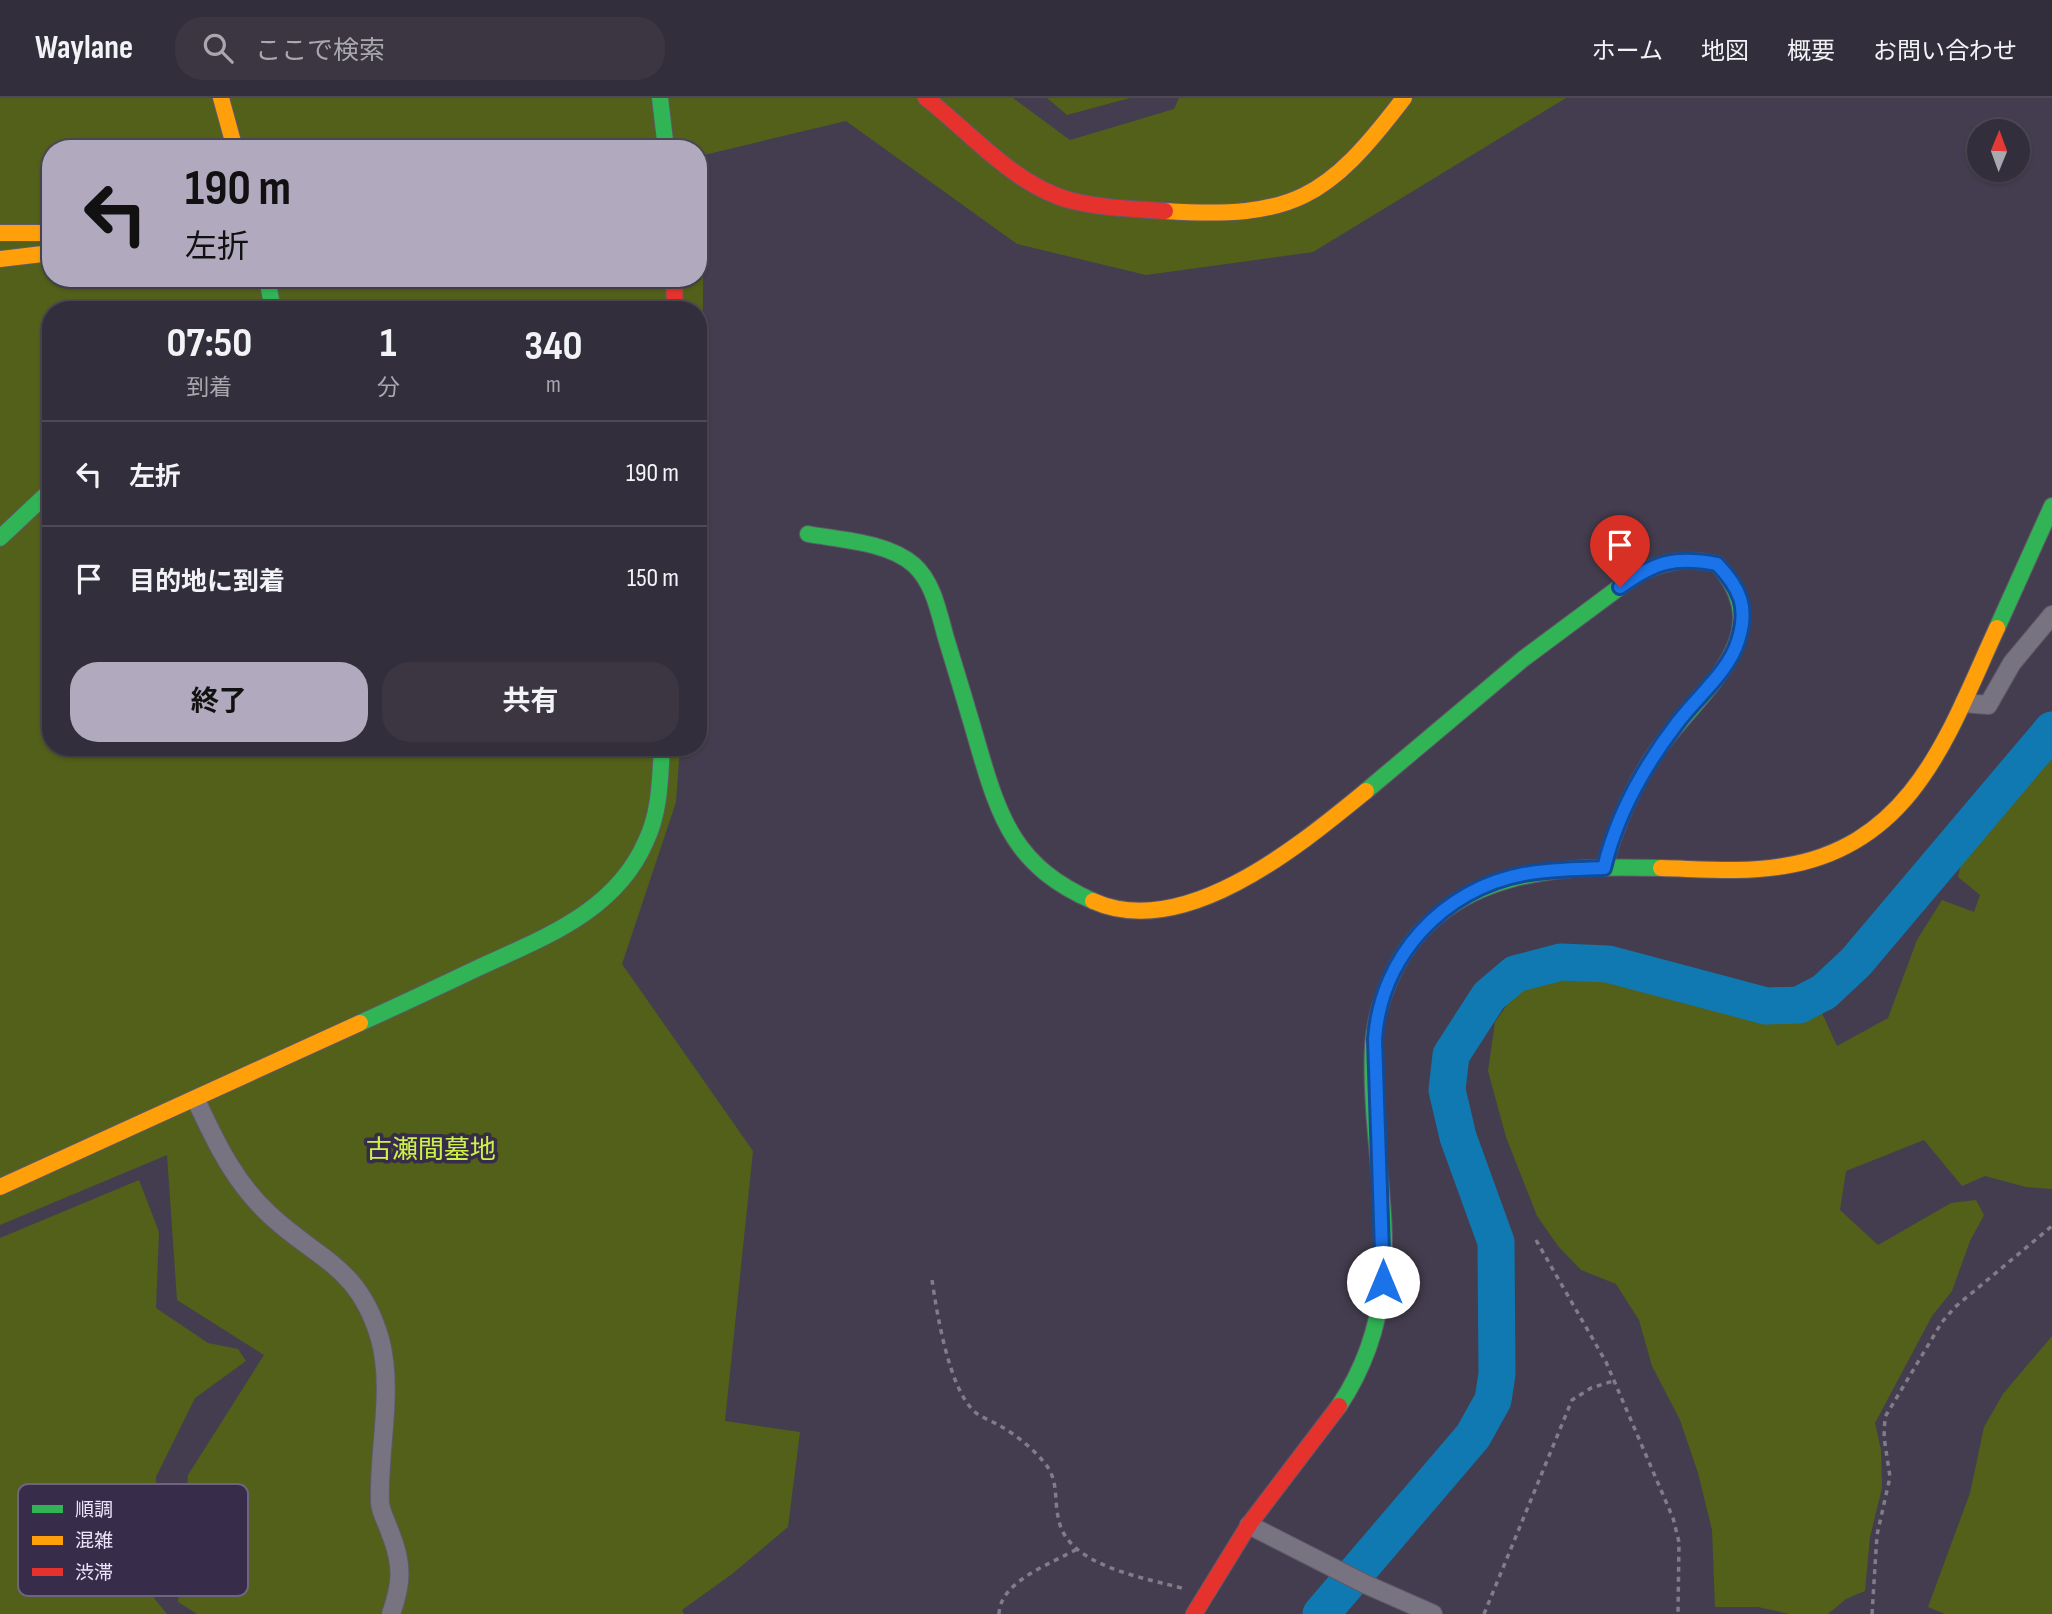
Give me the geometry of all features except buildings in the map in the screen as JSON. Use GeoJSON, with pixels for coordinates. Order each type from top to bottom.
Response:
{"type":"FeatureCollection","features":[{"type":"Feature","properties":{"kind":"street"},"geometry":{"type":"LineString","coordinates":[[221,98],[233,140]]}},
{"type":"Feature","properties":{"kind":"street"},"geometry":{"type":"LineString","coordinates":[[660,98],[665,140]]}},
{"type":"Feature","properties":{"kind":"street"},"geometry":{"type":"LineString","coordinates":[[926,98],[1025,177],[1062,197],[1098,205],[1243,214],[1294,202],[1332,180],[1352,163],[1404,98]]}},
{"type":"Feature","properties":{"kind":"street"},"geometry":{"type":"LineString","coordinates":[[0,233],[42,233]]}},
{"type":"Feature","properties":{"kind":"street"},"geometry":{"type":"LineString","coordinates":[[0,259],[42,254]]}},
{"type":"Feature","properties":{"kind":"street"},"geometry":{"type":"LineString","coordinates":[[0,538],[42,498]]}},
{"type":"Feature","properties":{"kind":"street"},"geometry":{"type":"LineString","coordinates":[[1195,1614],[1249,1525],[1334,1412],[1354,1381],[1379,1321],[1384,1255],[1374,1082],[1376,1018],[1394,971],[1418,932],[1444,908],[1476,890],[1524,874],[1604,868],[1741,870],[1802,863],[1831,853],[1885,821],[1914,790],[1938,757],[2052,506]]}},
{"type":"Feature","properties":{"kind":"street"},"geometry":{"type":"LineString","coordinates":[[808,534],[884,549],[914,565],[935,599],[995,803],[1007,830],[1026,856],[1046,876],[1075,896],[1095,905],[1129,910],[1176,906],[1200,900],[1258,871],[1316,832],[1564,627],[1639,574],[1672,560],[1717,564],[1738,588],[1742,606],[1738,644],[1677,722],[1625,802],[1612,833],[1604,868]]}},
{"type":"Feature","properties":{"kind":"street"},"geometry":{"type":"LineString","coordinates":[[1964,703],[1988,705],[1994,700],[2012,663],[2052,615]]}},
{"type":"Feature","properties":{"kind":"street"},"geometry":{"type":"LineString","coordinates":[[0,1187],[196,1100],[570,925],[594,909],[628,870],[652,827],[661,756]]}},
{"type":"Feature","properties":{"kind":"street"},"geometry":{"type":"LineString","coordinates":[[196,1100],[229,1169],[270,1216],[328,1258],[360,1292],[380,1340],[385,1393],[380,1457],[380,1507],[398,1551],[401,1586],[391,1614]]}},
{"type":"Feature","properties":{"kind":"street"},"geometry":{"type":"LineString","coordinates":[[1249,1525],[1365,1584],[1433,1614]]}},
{"type":"Feature","properties":{"kind":"path"},"geometry":{"type":"LineString","coordinates":[[1872,1614],[1877,1535],[1891,1477],[1884,1437],[1885,1416],[1949,1314],[2052,1226]]}},
{"type":"Feature","properties":{"kind":"path"},"geometry":{"type":"LineString","coordinates":[[1536,1240],[1589,1331],[1673,1518],[1679,1542],[1678,1614]]}},
{"type":"Feature","properties":{"kind":"path"},"geometry":{"type":"LineString","coordinates":[[932,1280],[936,1307],[960,1393],[975,1412],[1004,1427],[1043,1460],[1054,1476],[1059,1524],[1078,1549],[1104,1565],[1203,1598]]}},
{"type":"Feature","properties":{"kind":"path"},"geometry":{"type":"LineString","coordinates":[[1484,1614],[1572,1400],[1591,1388],[1613,1381]]}},
{"type":"Feature","properties":{"kind":"path"},"geometry":{"type":"LineString","coordinates":[[999,1614],[1000,1602],[1013,1587],[1078,1549]]}},
{"type":"Feature","properties":{"kind":"green space","name":"古瀬間墓地"},"geometry":{"type":"Polygon","coordinates":[[[0,98],[1013,98],[1070,140],[1174,109],[1179,98],[1566,98],[1313,252],[1146,275],[1017,244],[846,121],[707,154],[707,140],[42,140],[42,287],[703,287],[703,301],[42,301],[42,756],[679,756],[676,802],[622,964],[753,1151],[725,1421],[800,1432],[788,1527],[732,1574],[682,1610],[684,1614],[197,1614],[178,1602],[178,1596],[248,1596],[248,1484],[187,1484],[188,1475],[264,1355],[177,1300],[167,1155],[0,1225],[0,98]]]}},
{"type":"Feature","properties":{"kind":"green space"},"geometry":{"type":"Polygon","coordinates":[[[1047,98],[1130,98],[1067,115],[1047,98]]]}},
{"type":"Feature","properties":{"kind":"green space"},"geometry":{"type":"Polygon","coordinates":[[[2052,747],[2052,1189],[2026,1187],[1985,1176],[1962,1186],[1924,1140],[1846,1171],[1840,1210],[1878,1245],[1951,1203],[1976,1200],[1984,1215],[1970,1241],[1952,1291],[1932,1316],[1875,1423],[1881,1450],[1882,1488],[1870,1537],[1865,1591],[1846,1599],[1828,1614],[1790,1614],[1758,1607],[1715,1607],[1712,1530],[1698,1473],[1680,1420],[1652,1366],[1639,1320],[1616,1284],[1581,1270],[1558,1246],[1537,1216],[1506,1137],[1488,1071],[1495,1022],[1516,992],[1549,984],[1558,975],[1618,976],[1758,1013],[1821,1011],[1837,1046],[1888,1018],[1917,940],[1942,900],[1974,912],[1980,895],[1958,877],[1964,849],[2052,747]]]}},
{"type":"Feature","properties":{"kind":"green space"},"geometry":{"type":"Polygon","coordinates":[[[139,1180],[159,1232],[156,1308],[208,1343],[238,1349],[246,1361],[195,1398],[156,1477],[156,1484],[18,1484],[18,1596],[154,1596],[167,1614],[0,1614],[0,1238],[139,1180]]]}},
{"type":"Feature","properties":{"kind":"green space"},"geometry":{"type":"Polygon","coordinates":[[[2052,1336],[2052,1614],[1945,1614],[1928,1607],[1970,1493],[1984,1427],[2003,1394],[2052,1336]]]}},
{"type":"Feature","properties":{"kind":"waterway"},"geometry":{"type":"LineString","coordinates":[[1321,1614],[1473,1436],[1493,1400],[1497,1374],[1496,1242],[1458,1137],[1447,1090],[1451,1055],[1489,996],[1515,974],[1561,962],[1608,964],[1766,1006],[1799,1005],[1824,992],[1856,962],[2052,730]]}},
{"type":"Feature","properties":{"kind":"traffic: fast"},"geometry":{"type":"LineString","coordinates":[[660,98],[665,140]]}},
{"type":"Feature","properties":{"kind":"traffic: fast"},"geometry":{"type":"LineString","coordinates":[[269,287],[271,301]]}},
{"type":"Feature","properties":{"kind":"traffic: fast"},"geometry":{"type":"LineString","coordinates":[[0,538],[42,498]]}},
{"type":"Feature","properties":{"kind":"traffic: fast"},"geometry":{"type":"LineString","coordinates":[[1997,628],[2052,506]]}},
{"type":"Feature","properties":{"kind":"traffic: fast"},"geometry":{"type":"LineString","coordinates":[[808,534],[849,540],[891,551],[921,572],[935,599],[986,772],[1004,819],[1015,839],[1046,873],[1067,888],[1093,901]]}},
{"type":"Feature","properties":{"kind":"traffic: fast"},"geometry":{"type":"LineString","coordinates":[[1366,791],[1523,659],[1632,578],[1662,564],[1673,562],[1717,564],[1735,591],[1741,617],[1737,641],[1726,665],[1646,768],[1624,810],[1604,868]]}},
{"type":"Feature","properties":{"kind":"traffic: fast"},"geometry":{"type":"LineString","coordinates":[[360,1023],[553,932],[597,904],[617,886],[633,865],[651,830],[658,795],[661,756]]}},
{"type":"Feature","properties":{"kind":"traffic: fast"},"geometry":{"type":"LineString","coordinates":[[1339,1406],[1363,1361],[1377,1317],[1383,1273],[1384,1229],[1373,1093],[1373,1045],[1380,1006],[1395,969],[1417,936],[1444,910],[1476,892],[1510,880],[1547,872],[1585,868],[1661,868]]}},
{"type":"Feature","properties":{"kind":"traffic: slow"},"geometry":{"type":"LineString","coordinates":[[221,98],[233,140]]}},
{"type":"Feature","properties":{"kind":"traffic: slow"},"geometry":{"type":"LineString","coordinates":[[1165,211],[1246,211],[1277,205],[1304,195],[1329,180],[1352,159],[1404,98]]}},
{"type":"Feature","properties":{"kind":"traffic: slow"},"geometry":{"type":"LineString","coordinates":[[0,233],[42,233]]}},
{"type":"Feature","properties":{"kind":"traffic: slow"},"geometry":{"type":"LineString","coordinates":[[0,259],[42,254]]}},
{"type":"Feature","properties":{"kind":"traffic: slow"},"geometry":{"type":"LineString","coordinates":[[1661,868],[1738,870],[1784,866],[1829,854],[1865,835],[1896,809],[1921,778],[1962,706],[1997,628]]}},
{"type":"Feature","properties":{"kind":"traffic: slow"},"geometry":{"type":"LineString","coordinates":[[1093,901],[1128,910],[1165,909],[1202,898],[1239,882],[1275,860],[1366,791]]}},
{"type":"Feature","properties":{"kind":"traffic: slow"},"geometry":{"type":"LineString","coordinates":[[0,1187],[360,1023]]}},
{"type":"Feature","properties":{"kind":"traffic: jam"},"geometry":{"type":"LineString","coordinates":[[926,98],[1011,170],[1049,192],[1093,205],[1165,211]]}},
{"type":"Feature","properties":{"kind":"traffic: jam"},"geometry":{"type":"LineString","coordinates":[[674,287],[675,301]]}},
{"type":"Feature","properties":{"kind":"traffic: jam"},"geometry":{"type":"LineString","coordinates":[[1194,1614],[1250,1523],[1339,1406]]}},
{"type":"Feature","properties":{"kind":"route"},"geometry":{"type":"LineString","coordinates":[[1383,1282],[1381,1185],[1374,1082],[1375,1039],[1376,1018],[1394,971],[1418,932],[1444,908],[1476,890],[1524,874],[1548,870],[1604,868],[1612,833],[1625,802],[1677,722],[1738,644],[1742,627],[1742,606],[1738,588],[1717,564],[1672,560],[1654,566],[1620,587]]}}]}
